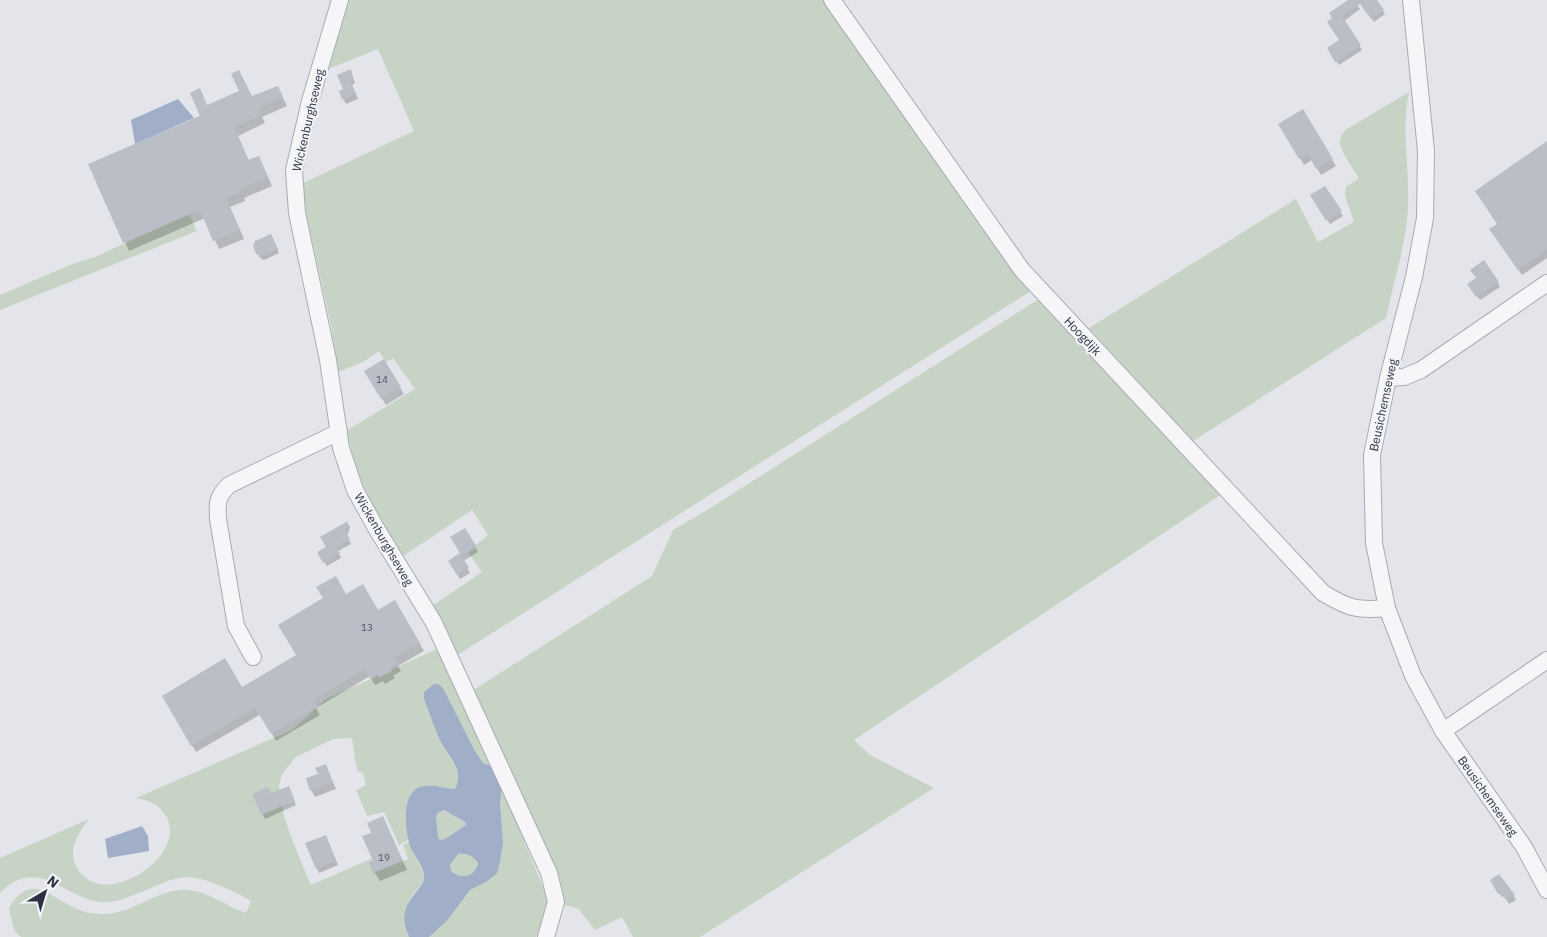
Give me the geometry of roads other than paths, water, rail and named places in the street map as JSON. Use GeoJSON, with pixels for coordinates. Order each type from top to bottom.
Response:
{"type":"FeatureCollection","features":[{"type":"Feature","properties":{"kind":"street","name":"Wickenburghseweg"},"geometry":{"type":"LineString","coordinates":[[340,0],[310,101],[294,170],[297,213],[321,322],[341,448],[355,490],[434,623],[549,873],[556,902],[546,937]]}},
{"type":"Feature","properties":{"kind":"street","name":"Hoogdijk"},"geometry":{"type":"LineString","coordinates":[[832,0],[1022,270],[1323,593],[1345,606],[1366,610],[1387,608]]}},
{"type":"Feature","properties":{"kind":"street","name":"Beusichemseweg"},"geometry":{"type":"LineString","coordinates":[[1412,0],[1426,151],[1425,218],[1414,277],[1388,378],[1372,455],[1374,543],[1387,608],[1413,676],[1443,730],[1524,847],[1547,890]]}},
{"type":"Feature","properties":{"kind":"street"},"geometry":{"type":"LineString","coordinates":[[1388,378],[1404,377],[1421,370],[1547,283]]}},
{"type":"Feature","properties":{"kind":"street"},"geometry":{"type":"LineString","coordinates":[[253,656],[236,626],[218,519],[217,501],[222,492],[230,485],[339,432]]}},
{"type":"Feature","properties":{"kind":"street"},"geometry":{"type":"LineString","coordinates":[[1443,730],[1547,660]]}},
{"type":"Feature","properties":{"kind":"water"},"geometry":{"type":"Polygon","coordinates":[[[178,99],[194,118],[135,144],[131,120],[178,99]]]}},
{"type":"Feature","properties":{"kind":"water"},"geometry":{"type":"Polygon","coordinates":[[[434,684],[438,684],[443,688],[475,751],[483,763],[492,766],[502,788],[500,802],[503,842],[497,873],[486,882],[470,890],[447,921],[429,937],[409,937],[404,918],[406,908],[423,882],[424,874],[408,839],[406,811],[408,802],[411,794],[416,789],[424,786],[436,786],[455,789],[458,781],[456,768],[438,736],[424,699],[424,692],[434,684]],[[444,810],[436,816],[440,840],[445,839],[466,825],[465,822],[444,810]],[[458,854],[450,865],[451,871],[459,876],[471,874],[478,863],[470,855],[458,854]]]}},
{"type":"Feature","properties":{"kind":"water"},"geometry":{"type":"Polygon","coordinates":[[[142,826],[148,836],[149,851],[108,858],[105,839],[142,826]]]}}]}
